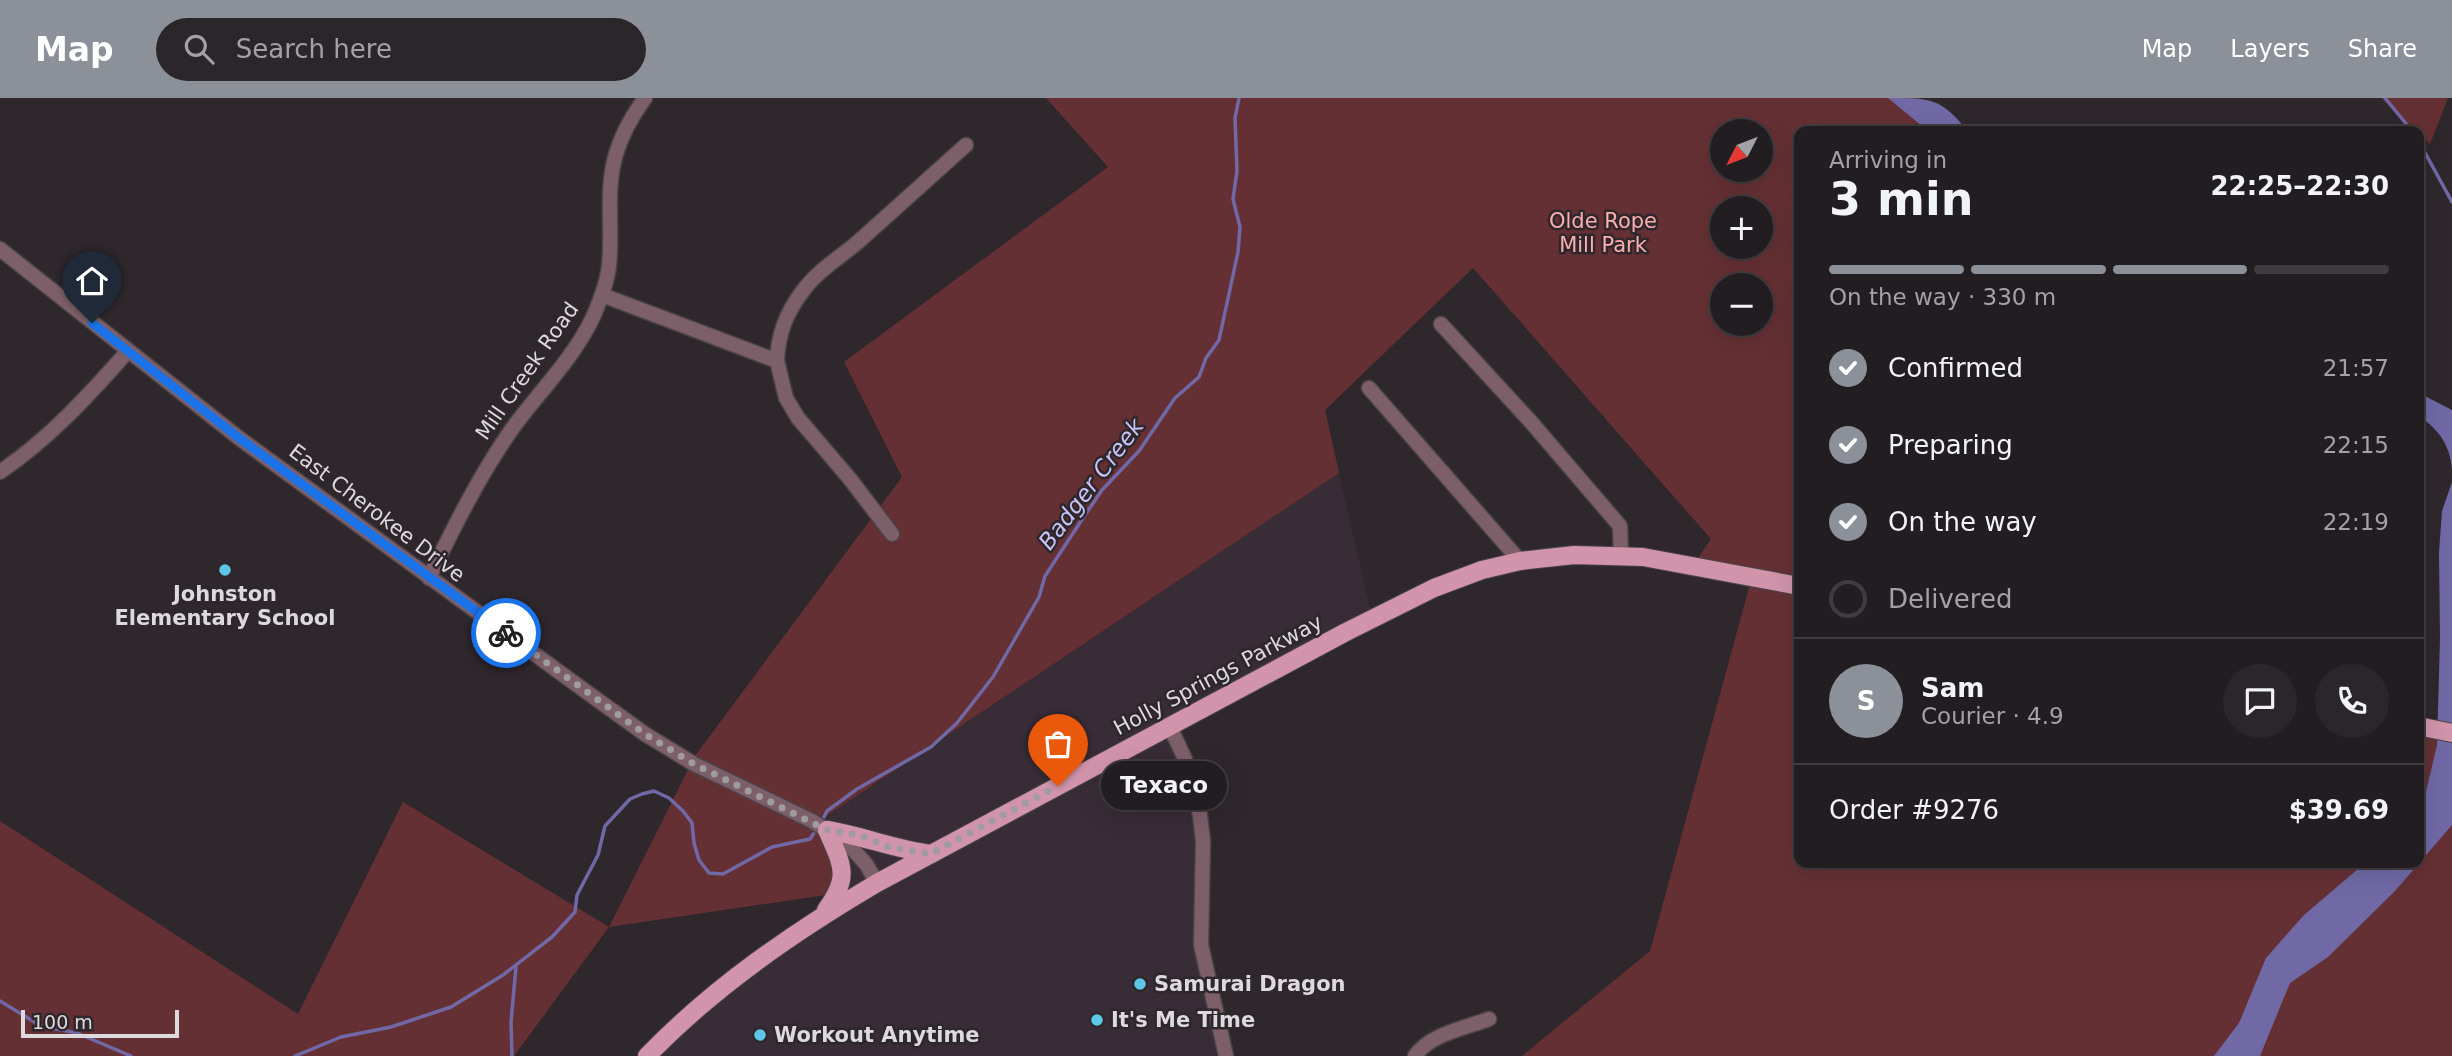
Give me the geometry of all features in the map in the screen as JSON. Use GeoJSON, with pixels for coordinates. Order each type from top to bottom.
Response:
{"type":"FeatureCollection","features":[{"type":"Feature","properties":{"kind":"main road","name":"Holly Springs Parkway"},"geometry":{"type":"LineString","coordinates":[[647,1056],[726,984],[823,914],[1346,632],[1460,577],[1520,561],[1574,555],[1620,555],[1794,585]]}},
{"type":"Feature","properties":{"kind":"main road"},"geometry":{"type":"LineString","coordinates":[[2424,727],[2452,733]]}},
{"type":"Feature","properties":{"kind":"main road"},"geometry":{"type":"LineString","coordinates":[[827,830],[859,835],[889,847],[930,854]]}},
{"type":"Feature","properties":{"kind":"main road"},"geometry":{"type":"LineString","coordinates":[[823,914],[836,896],[843,868],[827,830]]}},
{"type":"Feature","properties":{"kind":"street","name":"Mill Creek Road"},"geometry":{"type":"LineString","coordinates":[[429,579],[483,471],[592,320],[609,267],[611,187],[615,157],[626,126],[645,98]]}},
{"type":"Feature","properties":{"kind":"street"},"geometry":{"type":"LineString","coordinates":[[892,534],[798,418],[786,398],[777,361],[777,342],[786,317],[803,290],[966,145]]}},
{"type":"Feature","properties":{"kind":"street","name":"East Cherokee Drive"},"geometry":{"type":"LineString","coordinates":[[0,249],[239,438],[429,579],[645,734],[694,764],[827,830],[857,852],[877,883]]}},
{"type":"Feature","properties":{"kind":"street"},"geometry":{"type":"LineString","coordinates":[[602,295],[777,361]]}},
{"type":"Feature","properties":{"kind":"street"},"geometry":{"type":"LineString","coordinates":[[1441,324],[1531,422],[1620,526],[1620,555]]}},
{"type":"Feature","properties":{"kind":"street"},"geometry":{"type":"LineString","coordinates":[[0,472],[25,455],[73,411],[128,351]]}},
{"type":"Feature","properties":{"kind":"street"},"geometry":{"type":"LineString","coordinates":[[1369,388],[1520,561]]}},
{"type":"Feature","properties":{"kind":"street"},"geometry":{"type":"LineString","coordinates":[[1170,727],[1185,759],[1200,816],[1203,841],[1201,945],[1226,1056]]}},
{"type":"Feature","properties":{"kind":"street"},"geometry":{"type":"LineString","coordinates":[[1415,1056],[1422,1047],[1447,1034],[1489,1019]]}},
{"type":"Feature","properties":{"kind":"shaded area"},"geometry":{"type":"Polygon","coordinates":[[[1888,98],[1934,102],[1950,112],[1963,126],[1922,126],[1888,98]]]}},
{"type":"Feature","properties":{"kind":"shaded area"},"geometry":{"type":"Polygon","coordinates":[[[2424,396],[2452,410],[2452,469],[2449,453],[2432,427],[2424,420],[2424,396]]]}},
{"type":"Feature","properties":{"kind":"shaded area"},"geometry":{"type":"Polygon","coordinates":[[[1339,473],[1371,612],[1173,719],[1189,759],[1200,865],[1209,1006],[1227,1056],[655,1056],[841,903],[822,819],[1339,473]]]}},
{"type":"Feature","properties":{"kind":"shaded area"},"geometry":{"type":"Polygon","coordinates":[[[2452,482],[2452,825],[2424,857],[2424,797],[2437,745],[2439,552],[2442,511],[2452,482]]]}},
{"type":"Feature","properties":{"kind":"shaded area"},"geometry":{"type":"Polygon","coordinates":[[[2359,868],[2415,868],[2328,957],[2290,983],[2260,1056],[2214,1056],[2239,1023],[2266,958],[2304,915],[2359,868]]]}},
{"type":"Feature","properties":{"kind":"green space","name":"Olde Rope Mill Park"},"geometry":{"type":"Polygon","coordinates":[[[1046,98],[1919,98],[1958,119],[1959,126],[1794,126],[1794,868],[2424,868],[2424,731],[2452,738],[2452,1056],[1522,1056],[1650,951],[1750,584],[1696,561],[1711,539],[1473,268],[1325,410],[1339,473],[822,819],[839,893],[609,927],[695,756],[902,477],[844,362],[1108,167],[1046,98]]]}},
{"type":"Feature","properties":{"kind":"green space"},"geometry":{"type":"Polygon","coordinates":[[[2381,98],[2448,98],[2430,144],[2424,138],[2424,126],[2411,126],[2381,98]]]}},
{"type":"Feature","properties":{"kind":"green space"},"geometry":{"type":"Polygon","coordinates":[[[403,802],[609,927],[514,1056],[0,1056],[0,821],[298,1014],[403,802]]]}},
{"type":"Feature","properties":{"kind":"waterway","name":"Badger Creek"},"geometry":{"type":"LineString","coordinates":[[824,817],[827,811],[857,789],[931,747],[957,723],[993,677],[1039,597],[1045,576],[1102,490],[1139,451],[1175,398],[1199,377],[1206,358],[1219,340],[1238,252],[1240,227],[1233,199],[1237,171],[1235,118],[1239,98]]}},
{"type":"Feature","properties":{"kind":"waterway"},"geometry":{"type":"LineString","coordinates":[[2385,98],[2408,126]]}},
{"type":"Feature","properties":{"kind":"waterway"},"geometry":{"type":"LineString","coordinates":[[2424,151],[2452,202]]}},
{"type":"Feature","properties":{"kind":"waterway","name":"Badger Creek"},"geometry":{"type":"LineString","coordinates":[[295,1056],[341,1037],[391,1027],[451,1007],[503,975],[552,937],[575,912],[577,895],[598,855],[605,826],[630,799],[654,791],[669,798],[683,811],[692,823],[699,860],[709,873],[723,874],[772,847],[810,839],[814,833]]}},
{"type":"Feature","properties":{"kind":"waterway"},"geometry":{"type":"LineString","coordinates":[[512,1056],[511,1022],[516,967]]}},
{"type":"Feature","properties":{"kind":"waterway","name":"Badger Creek"},"geometry":{"type":"LineString","coordinates":[[0,1001],[41,1026],[77,1033],[131,1056]]}},
{"type":"Feature","properties":{"kind":"way so far"},"geometry":{"type":"LineString","coordinates":[[506,633],[645,734],[694,764],[827,830],[859,835],[889,847],[930,854],[1058,786]]}},
{"type":"Feature","properties":{"kind":"place","name":"Johnston Elementary School"},"geometry":{"type":"Point","coordinates":[225,570]}},
{"type":"Feature","properties":{"kind":"place","name":"Texaco"},"geometry":{"type":"Point","coordinates":[1058,786]}},
{"type":"Feature","properties":{"kind":"place","name":"Samurai Dragon"},"geometry":{"type":"Point","coordinates":[1140,984]}},
{"type":"Feature","properties":{"kind":"place","name":"It's Me Time"},"geometry":{"type":"Point","coordinates":[1097,1020]}},
{"type":"Feature","properties":{"kind":"place","name":"Workout Anytime"},"geometry":{"type":"Point","coordinates":[760,1035]}},
{"type":"Feature","properties":{"kind":"route"},"geometry":{"type":"LineString","coordinates":[[92,323],[239,438],[506,633]]}}]}
